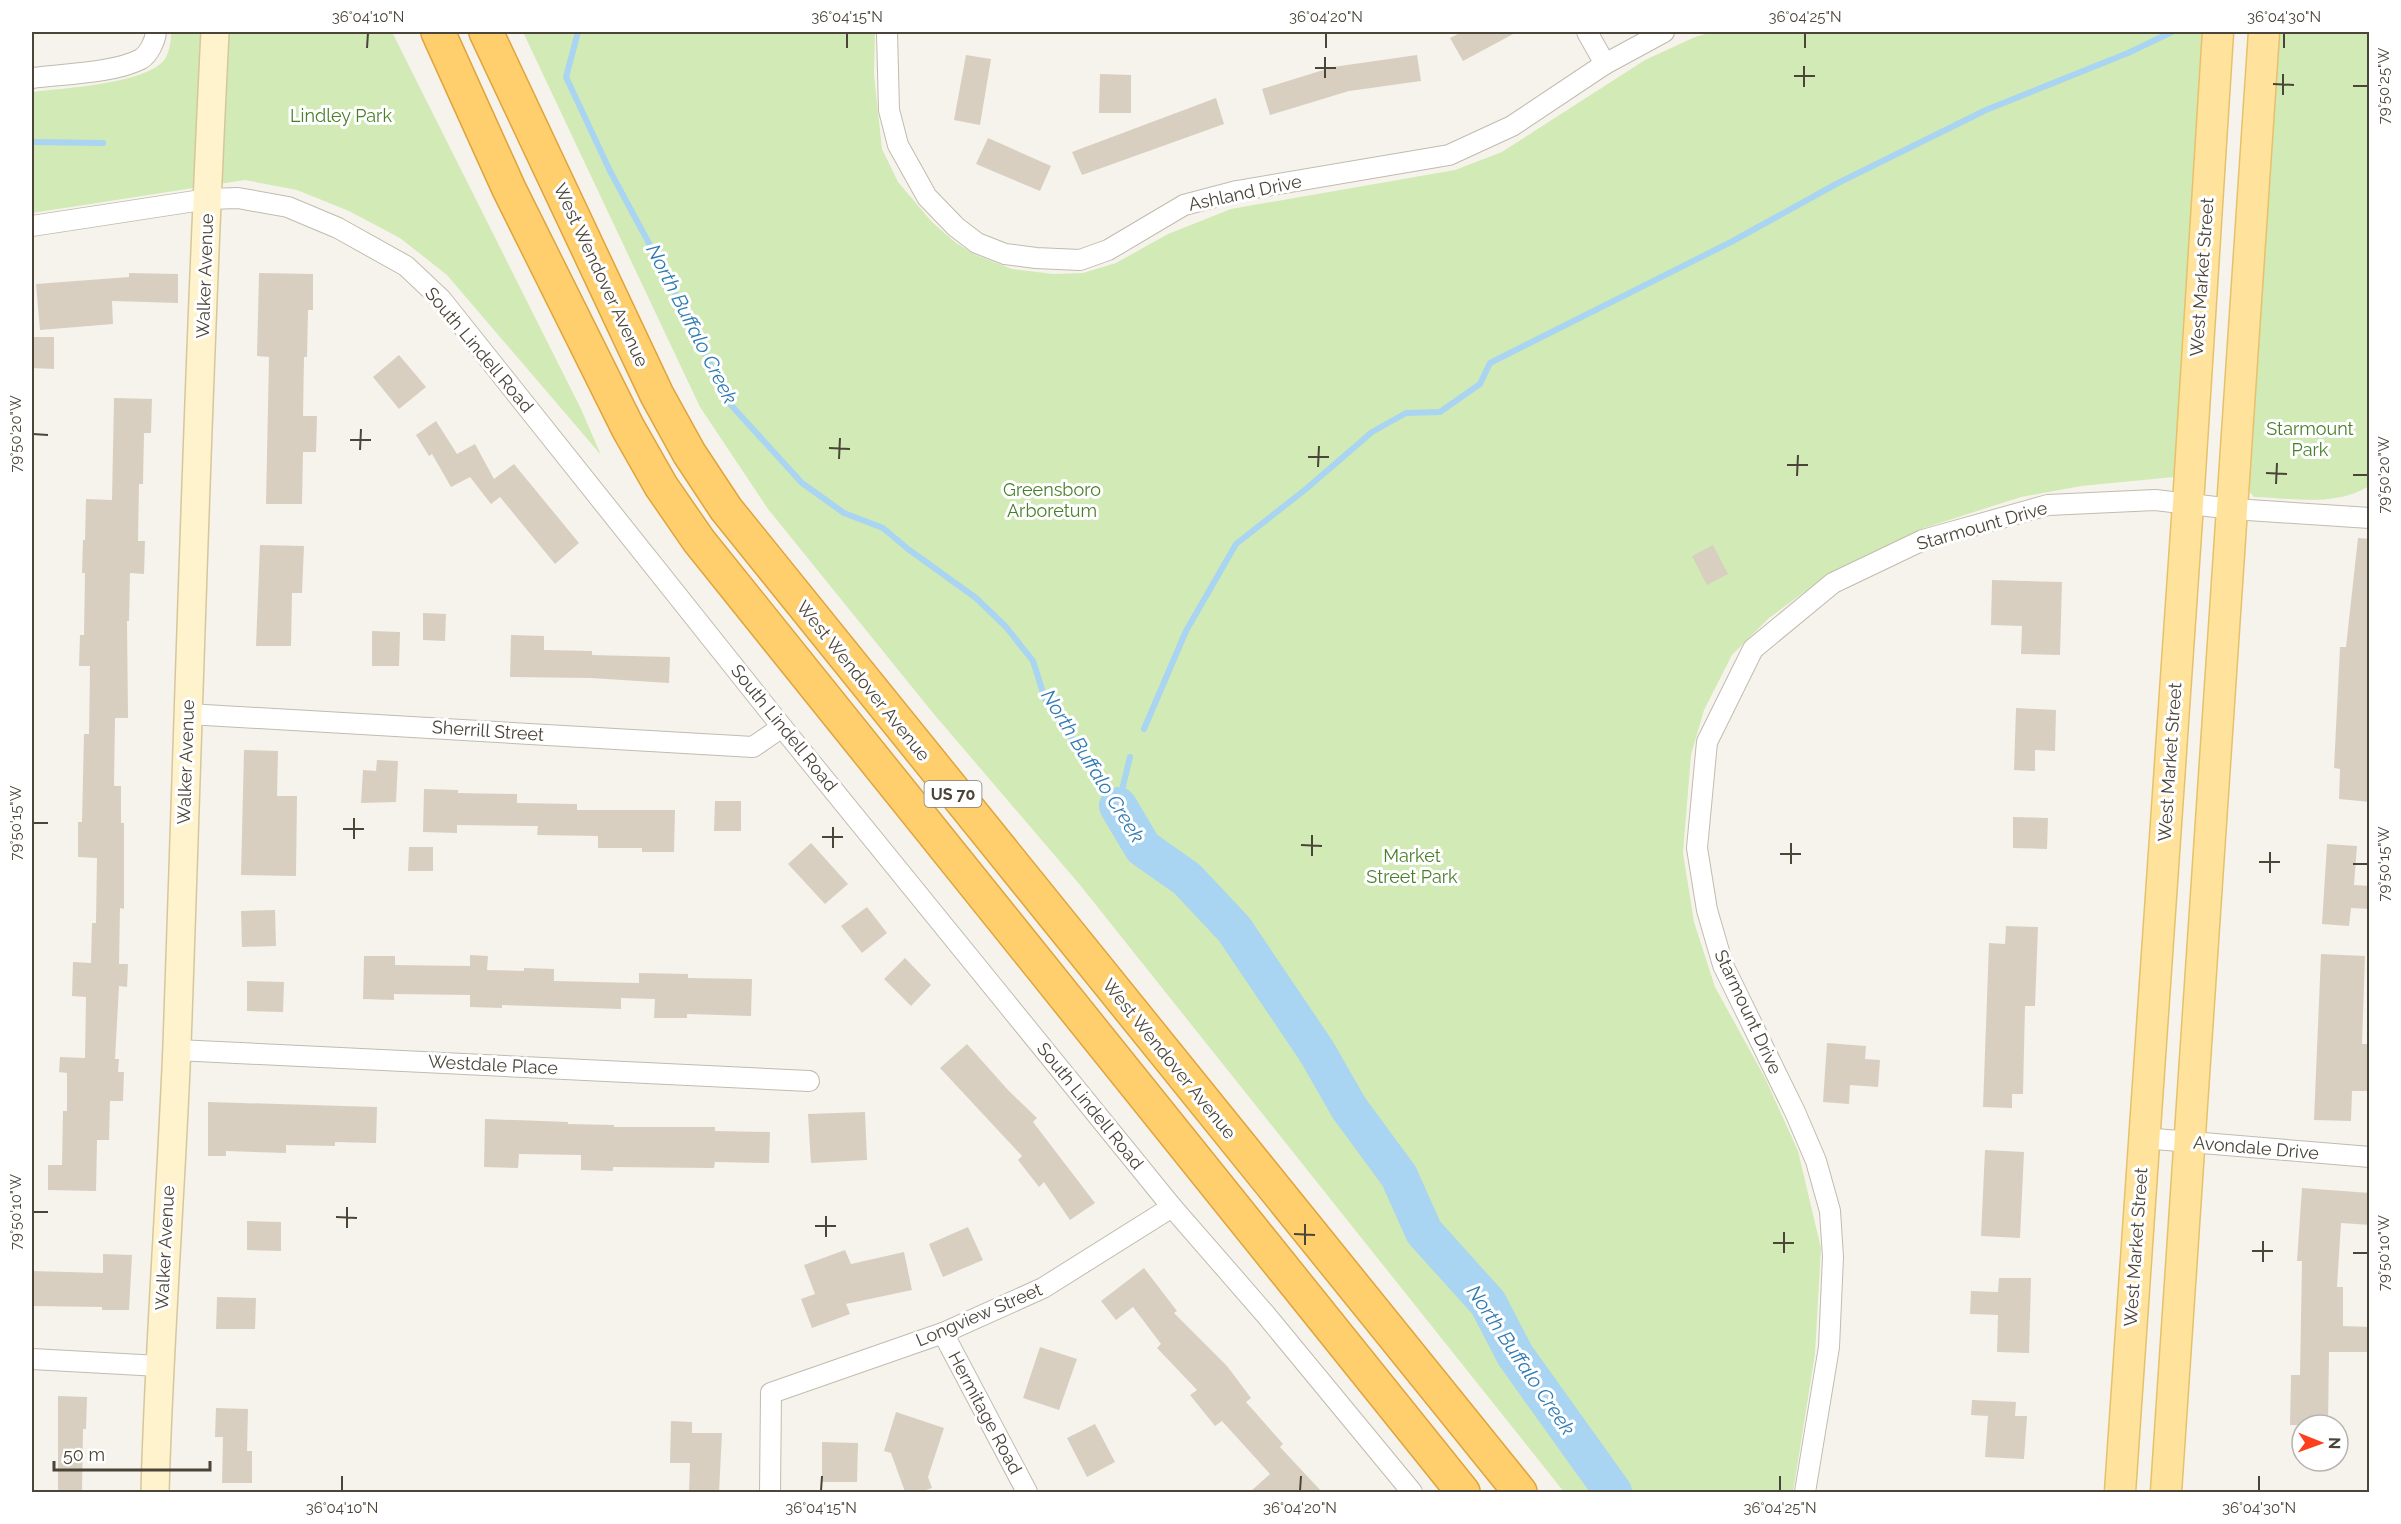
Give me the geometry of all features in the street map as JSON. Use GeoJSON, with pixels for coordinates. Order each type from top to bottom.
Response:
{"type":"FeatureCollection","features":[{"type":"Feature","properties":{"kind":"highway","name":"US 70"},"geometry":{"type":"LineString","coordinates":[[438,32],[509,189],[628,428],[662,486],[699,541],[1463,1492]]}},
{"type":"Feature","properties":{"kind":"highway","name":"West Wendover Avenue"},"geometry":{"type":"LineString","coordinates":[[486,32],[657,395],[689,453],[726,509],[929,764],[1520,1492]]}},
{"type":"Feature","properties":{"kind":"main road","name":"West Market Street"},"geometry":{"type":"LineString","coordinates":[[2120,1492],[2218,32]]}},
{"type":"Feature","properties":{"kind":"main road"},"geometry":{"type":"LineString","coordinates":[[2166,1492],[2264,32]]}},
{"type":"Feature","properties":{"kind":"street"},"geometry":{"type":"LineString","coordinates":[[32,78],[116,67],[143,58],[155,40],[156,32]]}},
{"type":"Feature","properties":{"kind":"street","name":"Walker Avenue"},"geometry":{"type":"LineString","coordinates":[[155,1492],[159,1366],[177,1050],[215,32]]}},
{"type":"Feature","properties":{"kind":"street","name":"Ashland Drive"},"geometry":{"type":"LineString","coordinates":[[887,32],[889,110],[898,145],[927,198],[977,243],[1005,254],[1080,260],[1108,250],[1184,205],[1237,191],[1449,155],[1512,126],[1605,64],[1664,32]]}},
{"type":"Feature","properties":{"kind":"street"},"geometry":{"type":"LineString","coordinates":[[1587,32],[1605,64]]}},
{"type":"Feature","properties":{"kind":"street","name":"South Lindell Road"},"geometry":{"type":"LineString","coordinates":[[32,226],[208,199],[238,198],[288,207],[338,228],[406,266],[441,299],[782,726],[1172,1207],[1266,1315],[1412,1492]]}},
{"type":"Feature","properties":{"kind":"street","name":"Starmount Drive"},"geometry":{"type":"LineString","coordinates":[[1805,1492],[1829,1347],[1833,1257],[1830,1211],[1816,1161],[1723,965],[1707,910],[1697,848],[1707,742],[1752,649],[1833,583],[1923,540],[2048,505],[2155,500],[2233,509],[2370,518]]}},
{"type":"Feature","properties":{"kind":"street","name":"Sherrill Street"},"geometry":{"type":"LineString","coordinates":[[188,714],[753,747],[782,726]]}},
{"type":"Feature","properties":{"kind":"street","name":"Westdale Place"},"geometry":{"type":"LineString","coordinates":[[177,1050],[809,1081]]}},
{"type":"Feature","properties":{"kind":"street","name":"Avondale Drive"},"geometry":{"type":"LineString","coordinates":[[2143,1138],[2370,1157]]}},
{"type":"Feature","properties":{"kind":"street","name":"Longview Street"},"geometry":{"type":"LineString","coordinates":[[770,1492],[771,1394],[943,1333],[1043,1288],[1172,1207]]}},
{"type":"Feature","properties":{"kind":"street","name":"Hermitage Road"},"geometry":{"type":"LineString","coordinates":[[943,1333],[1027,1492]]}},
{"type":"Feature","properties":{"kind":"street"},"geometry":{"type":"LineString","coordinates":[[32,1359],[159,1366]]}},
{"type":"Feature","properties":{"kind":"green space","name":"Lindley Park"},"geometry":{"type":"Polygon","coordinates":[[[171,32],[392,32],[581,409],[601,455],[447,275],[400,238],[349,211],[297,190],[245,180],[32,213],[32,92],[103,83],[141,74],[165,59],[171,32]]]}},
{"type":"Feature","properties":{"kind":"green space"},"geometry":{"type":"Polygon","coordinates":[[[523,32],[875,32],[874,75],[882,149],[898,182],[932,222],[956,243],[976,255],[1012,269],[1053,274],[1083,273],[1116,263],[1168,234],[1231,209],[1455,170],[1502,152],[1645,60],[1695,37],[1713,32],[2207,32],[2174,477],[2081,486],[2021,497],[1924,528],[1830,573],[1769,618],[1732,655],[1704,710],[1691,755],[1683,853],[1694,922],[1715,987],[1765,1078],[1798,1151],[1821,1248],[1815,1354],[1793,1492],[1564,1492],[1080,885],[933,713],[768,509],[700,407],[523,32]]]}},
{"type":"Feature","properties":{"kind":"green space","name":"Starmount Park"},"geometry":{"type":"Polygon","coordinates":[[[2280,32],[2369,32],[2369,486],[2356,493],[2328,499],[2254,497],[2247,489],[2280,32]]]}},
{"type":"Feature","properties":{"kind":"building"},"geometry":{"type":"Polygon","coordinates":[[[1462,32],[1517,32],[1463,61],[1450,38],[1462,32]]]}},
{"type":"Feature","properties":{"kind":"building"},"geometry":{"type":"Polygon","coordinates":[[[966,55],[991,59],[980,125],[954,120],[966,55]]]}},
{"type":"Feature","properties":{"kind":"building"},"geometry":{"type":"Polygon","coordinates":[[[1417,55],[1421,81],[1349,91],[1270,115],[1262,89],[1333,67],[1417,55]]]}},
{"type":"Feature","properties":{"kind":"building"},"geometry":{"type":"Polygon","coordinates":[[[1100,74],[1131,75],[1131,113],[1099,113],[1100,74]]]}},
{"type":"Feature","properties":{"kind":"building"},"geometry":{"type":"Polygon","coordinates":[[[1216,98],[1224,124],[1082,175],[1072,152],[1216,98]]]}},
{"type":"Feature","properties":{"kind":"building"},"geometry":{"type":"Polygon","coordinates":[[[988,138],[1051,166],[1040,191],[976,164],[988,138]]]}},
{"type":"Feature","properties":{"kind":"building"},"geometry":{"type":"Polygon","coordinates":[[[129,273],[178,274],[178,303],[112,301],[113,324],[40,330],[36,284],[129,277],[129,273]]]}},
{"type":"Feature","properties":{"kind":"building"},"geometry":{"type":"Polygon","coordinates":[[[259,273],[313,274],[313,310],[308,310],[307,357],[304,357],[303,416],[317,416],[316,452],[303,452],[302,504],[266,504],[269,357],[257,356],[259,273]]]}},
{"type":"Feature","properties":{"kind":"building"},"geometry":{"type":"Polygon","coordinates":[[[32,337],[54,337],[54,369],[32,368],[32,337]]]}},
{"type":"Feature","properties":{"kind":"building"},"geometry":{"type":"Polygon","coordinates":[[[399,355],[426,387],[399,409],[373,377],[399,355]]]}},
{"type":"Feature","properties":{"kind":"building"},"geometry":{"type":"Polygon","coordinates":[[[114,398],[152,399],[151,433],[144,433],[143,484],[139,484],[138,541],[145,541],[144,574],[130,573],[129,621],[127,621],[128,718],[115,718],[114,786],[121,786],[121,823],[124,823],[124,909],[120,908],[119,964],[128,964],[127,987],[119,986],[115,1059],[119,1059],[118,1072],[124,1072],[123,1101],[110,1101],[109,1140],[97,1140],[96,1191],[48,1190],[48,1165],[62,1165],[63,1111],[67,1111],[67,1073],[59,1072],[60,1057],[85,1058],[86,997],[72,996],[73,962],[91,963],[92,923],[96,923],[97,858],[78,857],[78,822],[82,822],[84,734],[89,734],[90,666],[79,666],[80,635],[84,635],[83,540],[85,540],[86,499],[112,500],[114,398]]]}},
{"type":"Feature","properties":{"kind":"building"},"geometry":{"type":"Polygon","coordinates":[[[436,421],[457,454],[475,444],[494,479],[514,464],[579,543],[555,564],[500,497],[491,504],[470,477],[451,487],[432,454],[429,456],[416,435],[436,421]]]}},
{"type":"Feature","properties":{"kind":"building"},"geometry":{"type":"Polygon","coordinates":[[[2358,538],[2370,539],[2370,802],[2339,799],[2340,769],[2334,768],[2340,647],[2346,647],[2358,538]]]}},
{"type":"Feature","properties":{"kind":"building"},"geometry":{"type":"Polygon","coordinates":[[[260,545],[304,546],[302,593],[292,593],[291,646],[256,646],[260,545]]]}},
{"type":"Feature","properties":{"kind":"building"},"geometry":{"type":"Polygon","coordinates":[[[1713,545],[1728,574],[1707,585],[1692,556],[1713,545]]]}},
{"type":"Feature","properties":{"kind":"building"},"geometry":{"type":"Polygon","coordinates":[[[1992,580],[2062,582],[2060,655],[2021,654],[2022,626],[1991,625],[1992,580]]]}},
{"type":"Feature","properties":{"kind":"building"},"geometry":{"type":"Polygon","coordinates":[[[423,613],[446,614],[445,641],[423,640],[423,613]]]}},
{"type":"Feature","properties":{"kind":"building"},"geometry":{"type":"Polygon","coordinates":[[[372,631],[400,632],[399,666],[372,666],[372,631]]]}},
{"type":"Feature","properties":{"kind":"building"},"geometry":{"type":"Polygon","coordinates":[[[511,635],[544,636],[544,650],[592,651],[592,655],[670,657],[669,683],[591,678],[510,677],[511,635]]]}},
{"type":"Feature","properties":{"kind":"building"},"geometry":{"type":"Polygon","coordinates":[[[2016,708],[2056,710],[2055,751],[2035,750],[2035,771],[2014,770],[2016,708]]]}},
{"type":"Feature","properties":{"kind":"building"},"geometry":{"type":"Polygon","coordinates":[[[244,750],[278,751],[277,796],[297,796],[296,876],[241,875],[244,750]]]}},
{"type":"Feature","properties":{"kind":"building"},"geometry":{"type":"Polygon","coordinates":[[[377,760],[398,761],[396,802],[361,803],[363,770],[376,771],[377,760]]]}},
{"type":"Feature","properties":{"kind":"building"},"geometry":{"type":"Polygon","coordinates":[[[424,789],[458,790],[458,793],[517,794],[517,803],[577,804],[577,810],[675,810],[674,852],[642,852],[642,848],[598,848],[598,836],[537,835],[538,826],[457,825],[457,833],[423,832],[424,789]]]}},
{"type":"Feature","properties":{"kind":"building"},"geometry":{"type":"Polygon","coordinates":[[[715,801],[741,801],[741,831],[714,831],[715,801]]]}},
{"type":"Feature","properties":{"kind":"building"},"geometry":{"type":"Polygon","coordinates":[[[2013,817],[2048,818],[2047,849],[2013,848],[2013,817]]]}},
{"type":"Feature","properties":{"kind":"building"},"geometry":{"type":"Polygon","coordinates":[[[811,843],[848,884],[825,904],[788,864],[811,843]]]}},
{"type":"Feature","properties":{"kind":"building"},"geometry":{"type":"Polygon","coordinates":[[[2327,844],[2357,846],[2354,885],[2370,886],[2370,909],[2351,908],[2349,926],[2322,924],[2327,844]]]}},
{"type":"Feature","properties":{"kind":"building"},"geometry":{"type":"Polygon","coordinates":[[[409,847],[433,847],[433,871],[408,871],[409,847]]]}},
{"type":"Feature","properties":{"kind":"building"},"geometry":{"type":"Polygon","coordinates":[[[867,907],[887,933],[862,953],[841,926],[867,907]]]}},
{"type":"Feature","properties":{"kind":"building"},"geometry":{"type":"Polygon","coordinates":[[[275,910],[276,946],[242,947],[241,911],[275,910]]]}},
{"type":"Feature","properties":{"kind":"building"},"geometry":{"type":"Polygon","coordinates":[[[2006,926],[2038,927],[2035,1006],[2025,1006],[2023,1094],[2012,1094],[2012,1108],[1983,1107],[1989,943],[2005,944],[2006,926]]]}},
{"type":"Feature","properties":{"kind":"building"},"geometry":{"type":"Polygon","coordinates":[[[2321,954],[2365,956],[2362,1044],[2370,1044],[2368,1091],[2352,1091],[2351,1121],[2314,1120],[2321,954]]]}},
{"type":"Feature","properties":{"kind":"building"},"geometry":{"type":"Polygon","coordinates":[[[470,955],[488,956],[487,970],[554,969],[554,981],[639,983],[639,973],[688,974],[688,978],[752,979],[751,1016],[687,1014],[687,1018],[654,1018],[655,999],[621,998],[621,1009],[502,1005],[502,1008],[470,1007],[470,995],[394,994],[394,1000],[363,999],[364,956],[395,956],[395,965],[470,966],[470,955]]]}},
{"type":"Feature","properties":{"kind":"building"},"geometry":{"type":"Polygon","coordinates":[[[905,958],[931,985],[911,1006],[884,979],[905,958]]]}},
{"type":"Feature","properties":{"kind":"building"},"geometry":{"type":"Polygon","coordinates":[[[247,981],[284,982],[283,1012],[247,1011],[247,981]]]}},
{"type":"Feature","properties":{"kind":"building"},"geometry":{"type":"Polygon","coordinates":[[[1827,1043],[1866,1046],[1865,1059],[1880,1060],[1878,1087],[1850,1085],[1849,1104],[1823,1102],[1827,1043]]]}},
{"type":"Feature","properties":{"kind":"building"},"geometry":{"type":"Polygon","coordinates":[[[967,1044],[1008,1090],[1037,1118],[1033,1122],[1095,1203],[1070,1220],[1044,1182],[1039,1187],[1018,1160],[1022,1156],[940,1068],[967,1044]]]}},
{"type":"Feature","properties":{"kind":"building"},"geometry":{"type":"Polygon","coordinates":[[[208,1102],[377,1107],[376,1143],[335,1142],[335,1146],[286,1145],[286,1153],[226,1151],[226,1156],[208,1156],[208,1102]]]}},
{"type":"Feature","properties":{"kind":"building"},"geometry":{"type":"Polygon","coordinates":[[[865,1112],[867,1160],[811,1163],[808,1114],[865,1112]]]}},
{"type":"Feature","properties":{"kind":"building"},"geometry":{"type":"Polygon","coordinates":[[[485,1119],[568,1122],[568,1124],[614,1125],[614,1127],[715,1127],[715,1131],[770,1132],[769,1163],[715,1162],[714,1168],[613,1167],[613,1171],[581,1170],[581,1155],[519,1154],[518,1168],[484,1167],[485,1119]]]}},
{"type":"Feature","properties":{"kind":"building"},"geometry":{"type":"Polygon","coordinates":[[[1985,1150],[2024,1152],[2020,1238],[1981,1236],[1985,1150]]]}},
{"type":"Feature","properties":{"kind":"building"},"geometry":{"type":"Polygon","coordinates":[[[2302,1188],[2370,1193],[2370,1225],[2341,1223],[2337,1287],[2343,1287],[2343,1326],[2370,1327],[2370,1352],[2329,1352],[2328,1413],[2290,1413],[2291,1375],[2300,1375],[2302,1261],[2297,1261],[2302,1188]]]}},
{"type":"Feature","properties":{"kind":"building"},"geometry":{"type":"Polygon","coordinates":[[[247,1221],[281,1222],[281,1251],[247,1250],[247,1221]]]}},
{"type":"Feature","properties":{"kind":"building"},"geometry":{"type":"Polygon","coordinates":[[[968,1227],[983,1260],[943,1277],[929,1244],[968,1227]]]}},
{"type":"Feature","properties":{"kind":"building"},"geometry":{"type":"Polygon","coordinates":[[[845,1250],[851,1264],[904,1252],[912,1290],[846,1304],[850,1314],[812,1328],[801,1299],[815,1294],[804,1265],[845,1250]]]}},
{"type":"Feature","properties":{"kind":"building"},"geometry":{"type":"Polygon","coordinates":[[[103,1254],[132,1255],[129,1310],[102,1310],[102,1307],[32,1306],[32,1271],[103,1273],[103,1254]]]}},
{"type":"Feature","properties":{"kind":"building"},"geometry":{"type":"Polygon","coordinates":[[[1144,1268],[1177,1311],[1174,1313],[1227,1366],[1251,1398],[1246,1402],[1283,1444],[1280,1447],[1322,1492],[1250,1492],[1270,1474],[1222,1421],[1215,1426],[1190,1395],[1197,1390],[1157,1348],[1161,1344],[1133,1307],[1116,1320],[1101,1301],[1144,1268]]]}},
{"type":"Feature","properties":{"kind":"building"},"geometry":{"type":"Polygon","coordinates":[[[1999,1278],[2031,1278],[2029,1353],[1997,1352],[1998,1315],[1970,1314],[1971,1291],[1998,1292],[1999,1278]]]}},
{"type":"Feature","properties":{"kind":"building"},"geometry":{"type":"Polygon","coordinates":[[[217,1297],[256,1298],[255,1329],[216,1329],[217,1297]]]}},
{"type":"Feature","properties":{"kind":"building"},"geometry":{"type":"Polygon","coordinates":[[[1040,1347],[1077,1359],[1059,1410],[1023,1398],[1040,1347]]]}},
{"type":"Feature","properties":{"kind":"building"},"geometry":{"type":"Polygon","coordinates":[[[58,1396],[87,1397],[86,1429],[83,1429],[82,1491],[58,1491],[58,1396]]]}},
{"type":"Feature","properties":{"kind":"building"},"geometry":{"type":"Polygon","coordinates":[[[1972,1400],[2016,1402],[2015,1416],[2027,1416],[2024,1459],[1985,1457],[1988,1416],[1971,1415],[1972,1400]]]}},
{"type":"Feature","properties":{"kind":"building"},"geometry":{"type":"Polygon","coordinates":[[[216,1408],[248,1409],[247,1451],[252,1451],[252,1483],[222,1483],[223,1437],[215,1437],[216,1408]]]}},
{"type":"Feature","properties":{"kind":"building"},"geometry":{"type":"Polygon","coordinates":[[[896,1412],[944,1428],[928,1477],[932,1488],[920,1492],[905,1492],[891,1453],[884,1451],[896,1412]]]}},
{"type":"Feature","properties":{"kind":"building"},"geometry":{"type":"Polygon","coordinates":[[[671,1421],[692,1422],[692,1433],[722,1433],[719,1492],[689,1492],[690,1463],[670,1463],[671,1421]]]}},
{"type":"Feature","properties":{"kind":"building"},"geometry":{"type":"Polygon","coordinates":[[[1095,1424],[1115,1462],[1087,1477],[1067,1438],[1095,1424]]]}},
{"type":"Feature","properties":{"kind":"building"},"geometry":{"type":"Polygon","coordinates":[[[822,1442],[858,1443],[857,1482],[822,1482],[822,1442]]]}},
{"type":"Feature","properties":{"kind":"waterway","name":"North Buffalo Creek"},"geometry":{"type":"LineString","coordinates":[[578,32],[566,77],[610,171],[672,286],[730,404],[802,483],[844,513],[883,528],[976,598],[1006,627],[1033,661],[1045,699],[1118,806]]}},
{"type":"Feature","properties":{"kind":"waterway"},"geometry":{"type":"LineString","coordinates":[[1144,729],[1186,631],[1236,544],[1306,489],[1372,432],[1406,413],[1440,412],[1480,384],[1490,363],[1731,242],[1838,183],[1986,110],[2128,53],[2172,32]]}},
{"type":"Feature","properties":{"kind":"waterway"},"geometry":{"type":"LineString","coordinates":[[32,142],[103,143]]}},
{"type":"Feature","properties":{"kind":"waterway"},"geometry":{"type":"LineString","coordinates":[[1118,806],[1130,757]]}},
{"type":"Feature","properties":{"kind":"waterway","name":"North Buffalo Creek"},"geometry":{"type":"LineString","coordinates":[[1118,806],[1143,848],[1187,879],[1234,929],[1317,1052],[1349,1108],[1399,1176],[1424,1232],[1488,1303],[1515,1355],[1613,1492]]}},
{"type":"Feature","properties":{"kind":"park label","name":"Greensboro Arboretum"},"geometry":{"type":"Point","coordinates":[1052,500]}},
{"type":"Feature","properties":{"kind":"park label","name":"Market Street Park"},"geometry":{"type":"Point","coordinates":[1412,866]}}]}
